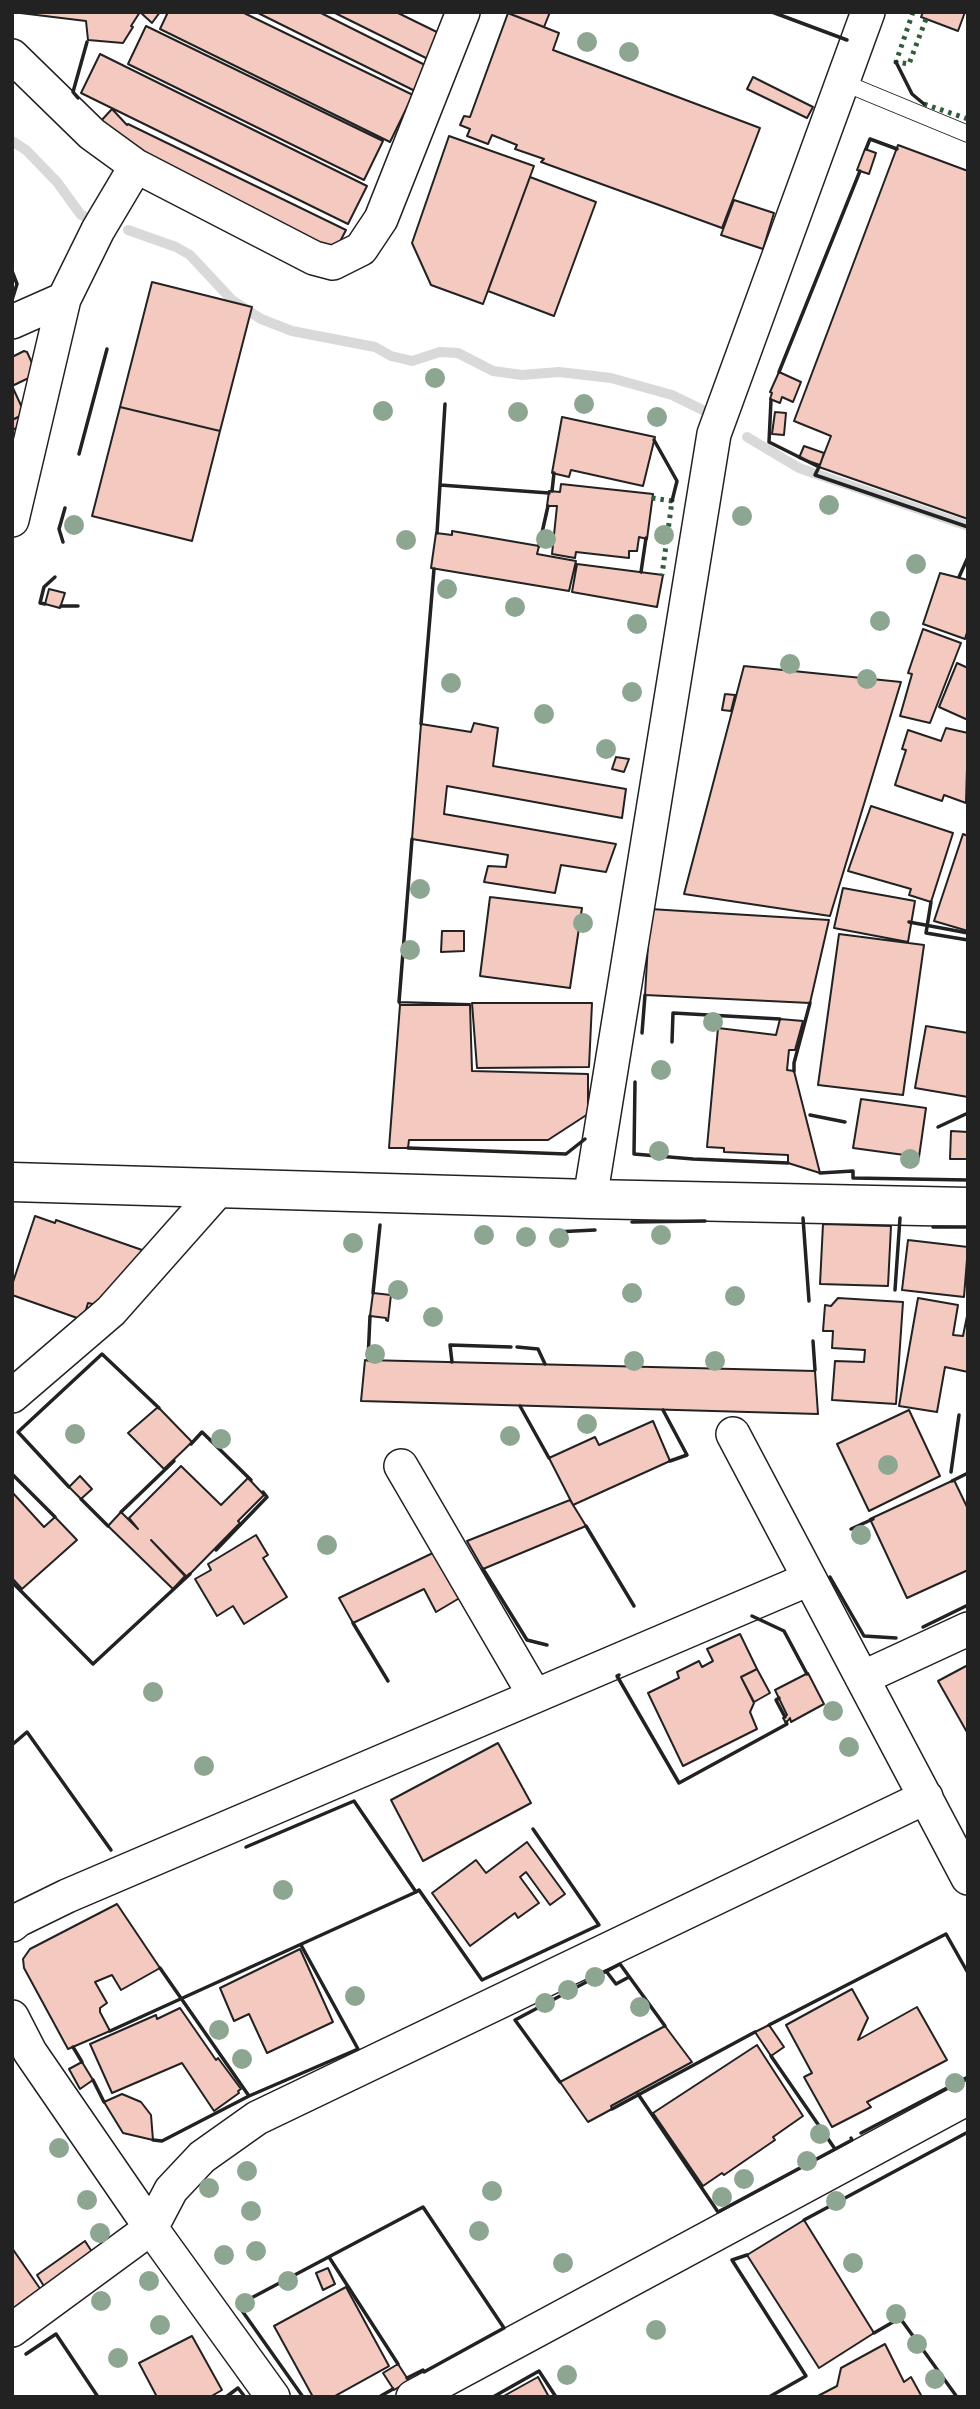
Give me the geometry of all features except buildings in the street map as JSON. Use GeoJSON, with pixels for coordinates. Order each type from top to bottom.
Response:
{"type":"FeatureCollection","features":[{"type":"Feature","properties":{"kind":"street"},"geometry":{"type":"LineString","coordinates":[[12,57],[92,134],[136,166],[314,258],[333,262],[361,249],[382,219],[463,12]]}},
{"type":"Feature","properties":{"kind":"street"},"geometry":{"type":"LineString","coordinates":[[590,1199],[714,433],[868,12]]}},
{"type":"Feature","properties":{"kind":"street"},"geometry":{"type":"LineString","coordinates":[[12,520],[64,299],[98,230],[136,166]]}},
{"type":"Feature","properties":{"kind":"street"},"geometry":{"type":"LineString","coordinates":[[12,321],[64,299]]}},
{"type":"Feature","properties":{"kind":"street"},"geometry":{"type":"LineString","coordinates":[[12,1182],[968,1207]]}},
{"type":"Feature","properties":{"kind":"street"},"geometry":{"type":"LineString","coordinates":[[12,1396],[111,1311],[220,1188]]}},
{"type":"Feature","properties":{"kind":"street"},"geometry":{"type":"LineString","coordinates":[[733,1434],[968,1878]]}},
{"type":"Feature","properties":{"kind":"street"},"geometry":{"type":"LineString","coordinates":[[401,1466],[535,1696]]}},
{"type":"Feature","properties":{"kind":"street"},"geometry":{"type":"LineString","coordinates":[[12,1925],[67,1896],[809,1579]]}},
{"type":"Feature","properties":{"kind":"street"},"geometry":{"type":"LineString","coordinates":[[862,1678],[968,1629]]}},
{"type":"Feature","properties":{"kind":"street"},"geometry":{"type":"LineString","coordinates":[[12,2330],[151,2228],[171,2190],[202,2157],[257,2118],[926,1797]]}},
{"type":"Feature","properties":{"kind":"street"},"geometry":{"type":"LineString","coordinates":[[12,2017],[30,2052],[151,2228],[274,2397]]}},
{"type":"Feature","properties":{"kind":"street"},"geometry":{"type":"LineString","coordinates":[[413,2397],[968,2098]]}},
{"type":"Feature","properties":{"kind":"lane"},"geometry":{"type":"LineString","coordinates":[[842,82],[968,134]]}},
{"type":"Feature","properties":{"kind":"waterway"},"geometry":{"type":"LineString","coordinates":[[12,141],[26,150],[57,182],[81,215],[97,221]]}},
{"type":"Feature","properties":{"kind":"waterway"},"geometry":{"type":"LineString","coordinates":[[128,230],[176,247],[190,255],[232,300],[261,319],[292,331],[375,347],[391,356],[412,361],[440,352],[458,353],[493,371],[522,375],[559,372],[611,378],[672,395],[715,416]]}},
{"type":"Feature","properties":{"kind":"waterway"},"geometry":{"type":"LineString","coordinates":[[747,437],[799,468],[968,526]]}},
{"type":"Feature","properties":{"kind":"hedge"},"geometry":{"type":"LineString","coordinates":[[913,12],[896,62],[909,64],[926,19]]}},
{"type":"Feature","properties":{"kind":"hedge"},"geometry":{"type":"LineString","coordinates":[[924,104],[968,119]]}},
{"type":"Feature","properties":{"kind":"hedge"},"geometry":{"type":"LineString","coordinates":[[652,498],[672,501],[662,575]]}},
{"type":"Feature","properties":{"kind":"wall"},"geometry":{"type":"LineString","coordinates":[[772,12],[847,40]]}},
{"type":"Feature","properties":{"kind":"wall"},"geometry":{"type":"LineString","coordinates":[[78,98],[73,92],[87,42]]}},
{"type":"Feature","properties":{"kind":"wall"},"geometry":{"type":"LineString","coordinates":[[896,62],[912,94],[924,104]]}},
{"type":"Feature","properties":{"kind":"wall"},"geometry":{"type":"LineString","coordinates":[[866,149],[870,139],[897,149]]}},
{"type":"Feature","properties":{"kind":"wall"},"geometry":{"type":"LineString","coordinates":[[779,372],[860,171]]}},
{"type":"Feature","properties":{"kind":"wall"},"geometry":{"type":"LineString","coordinates":[[12,271],[17,284],[12,300]]}},
{"type":"Feature","properties":{"kind":"wall"},"geometry":{"type":"LineString","coordinates":[[79,454],[107,349]]}},
{"type":"Feature","properties":{"kind":"wall"},"geometry":{"type":"LineString","coordinates":[[771,400],[769,442],[819,467],[815,475],[968,527]]}},
{"type":"Feature","properties":{"kind":"wall"},"geometry":{"type":"LineString","coordinates":[[437,533],[445,404]]}},
{"type":"Feature","properties":{"kind":"wall"},"geometry":{"type":"LineString","coordinates":[[654,440],[677,481],[672,501]]}},
{"type":"Feature","properties":{"kind":"wall"},"geometry":{"type":"LineString","coordinates":[[552,491],[554,473]]}},
{"type":"Feature","properties":{"kind":"wall"},"geometry":{"type":"LineString","coordinates":[[440,485],[549,493]]}},
{"type":"Feature","properties":{"kind":"wall"},"geometry":{"type":"LineString","coordinates":[[539,546],[548,506]]}},
{"type":"Feature","properties":{"kind":"wall"},"geometry":{"type":"LineString","coordinates":[[63,542],[59,529],[65,508]]}},
{"type":"Feature","properties":{"kind":"wall"},"geometry":{"type":"LineString","coordinates":[[641,572],[646,538]]}},
{"type":"Feature","properties":{"kind":"wall"},"geometry":{"type":"LineString","coordinates":[[959,577],[968,557]]}},
{"type":"Feature","properties":{"kind":"wall"},"geometry":{"type":"LineString","coordinates":[[421,724],[434,569]]}},
{"type":"Feature","properties":{"kind":"wall"},"geometry":{"type":"LineString","coordinates":[[45,604],[40,603],[44,587],[55,577]]}},
{"type":"Feature","properties":{"kind":"wall"},"geometry":{"type":"LineString","coordinates":[[61,606],[78,606]]}},
{"type":"Feature","properties":{"kind":"wall"},"geometry":{"type":"LineString","coordinates":[[399,1002],[412,839]]}},
{"type":"Feature","properties":{"kind":"wall"},"geometry":{"type":"LineString","coordinates":[[931,902],[926,933],[968,940]]}},
{"type":"Feature","properties":{"kind":"wall"},"geometry":{"type":"LineString","coordinates":[[909,922],[968,933]]}},
{"type":"Feature","properties":{"kind":"wall"},"geometry":{"type":"LineString","coordinates":[[642,1033],[645,995]]}},
{"type":"Feature","properties":{"kind":"wall"},"geometry":{"type":"LineString","coordinates":[[794,1071],[810,1003]]}},
{"type":"Feature","properties":{"kind":"wall"},"geometry":{"type":"LineString","coordinates":[[672,1042],[673,1013],[780,1019]]}},
{"type":"Feature","properties":{"kind":"wall"},"geometry":{"type":"LineString","coordinates":[[635,1082],[634,1154],[788,1163]]}},
{"type":"Feature","properties":{"kind":"wall"},"geometry":{"type":"LineString","coordinates":[[938,1127],[968,1113]]}},
{"type":"Feature","properties":{"kind":"wall"},"geometry":{"type":"LineString","coordinates":[[810,1115],[845,1122]]}},
{"type":"Feature","properties":{"kind":"wall"},"geometry":{"type":"LineString","coordinates":[[408,1148],[566,1154],[585,1139]]}},
{"type":"Feature","properties":{"kind":"wall"},"geometry":{"type":"LineString","coordinates":[[820,1173],[853,1171],[853,1178],[968,1180]]}},
{"type":"Feature","properties":{"kind":"wall"},"geometry":{"type":"LineString","coordinates":[[803,1218],[809,1301]]}},
{"type":"Feature","properties":{"kind":"wall"},"geometry":{"type":"LineString","coordinates":[[895,1290],[900,1218]]}},
{"type":"Feature","properties":{"kind":"wall"},"geometry":{"type":"LineString","coordinates":[[632,1222],[705,1221]]}},
{"type":"Feature","properties":{"kind":"wall"},"geometry":{"type":"LineString","coordinates":[[373,1293],[380,1225]]}},
{"type":"Feature","properties":{"kind":"wall"},"geometry":{"type":"LineString","coordinates":[[933,1227],[968,1227]]}},
{"type":"Feature","properties":{"kind":"wall"},"geometry":{"type":"LineString","coordinates":[[555,1232],[595,1230]]}},
{"type":"Feature","properties":{"kind":"wall"},"geometry":{"type":"LineString","coordinates":[[368,1360],[370,1316]]}},
{"type":"Feature","properties":{"kind":"wall"},"geometry":{"type":"LineString","coordinates":[[813,1341],[815,1370]]}},
{"type":"Feature","properties":{"kind":"wall"},"geometry":{"type":"LineString","coordinates":[[452,1362],[450,1345],[511,1347]]}},
{"type":"Feature","properties":{"kind":"wall"},"geometry":{"type":"LineString","coordinates":[[517,1347],[538,1349],[545,1364]]}},
{"type":"Feature","properties":{"kind":"wall"},"geometry":{"type":"LineString","coordinates":[[69,1487],[18,1432],[102,1354],[159,1408]]}},
{"type":"Feature","properties":{"kind":"wall"},"geometry":{"type":"LineString","coordinates":[[520,1406],[549,1458]]}},
{"type":"Feature","properties":{"kind":"wall"},"geometry":{"type":"LineString","coordinates":[[663,1410],[687,1455],[670,1461]]}},
{"type":"Feature","properties":{"kind":"wall"},"geometry":{"type":"LineString","coordinates":[[951,1472],[959,1415]]}},
{"type":"Feature","properties":{"kind":"wall"},"geometry":{"type":"LineString","coordinates":[[191,1444],[202,1432],[251,1480]]}},
{"type":"Feature","properties":{"kind":"wall"},"geometry":{"type":"LineString","coordinates":[[121,1512],[174,1461]]}},
{"type":"Feature","properties":{"kind":"wall"},"geometry":{"type":"LineString","coordinates":[[952,1481],[968,1473]]}},
{"type":"Feature","properties":{"kind":"wall"},"geometry":{"type":"LineString","coordinates":[[12,1474],[55,1517]]}},
{"type":"Feature","properties":{"kind":"wall"},"geometry":{"type":"LineString","coordinates":[[216,1550],[267,1497],[263,1492]]}},
{"type":"Feature","properties":{"kind":"wall"},"geometry":{"type":"LineString","coordinates":[[81,1499],[108,1526]]}},
{"type":"Feature","properties":{"kind":"wall"},"geometry":{"type":"LineString","coordinates":[[851,1529],[873,1519]]}},
{"type":"Feature","properties":{"kind":"wall"},"geometry":{"type":"LineString","coordinates":[[586,1526],[634,1606]]}},
{"type":"Feature","properties":{"kind":"wall"},"geometry":{"type":"LineString","coordinates":[[483,1569],[527,1640],[547,1645]]}},
{"type":"Feature","properties":{"kind":"wall"},"geometry":{"type":"LineString","coordinates":[[12,1582],[93,1664],[190,1574]]}},
{"type":"Feature","properties":{"kind":"wall"},"geometry":{"type":"LineString","coordinates":[[830,1577],[864,1636],[896,1638]]}},
{"type":"Feature","properties":{"kind":"wall"},"geometry":{"type":"LineString","coordinates":[[923,1627],[968,1605]]}},
{"type":"Feature","properties":{"kind":"wall"},"geometry":{"type":"LineString","coordinates":[[752,1616],[784,1631],[807,1674]]}},
{"type":"Feature","properties":{"kind":"wall"},"geometry":{"type":"LineString","coordinates":[[353,1623],[388,1681]]}},
{"type":"Feature","properties":{"kind":"wall"},"geometry":{"type":"LineString","coordinates":[[619,1675],[617,1676],[679,1783],[787,1724],[786,1722]]}},
{"type":"Feature","properties":{"kind":"wall"},"geometry":{"type":"LineString","coordinates":[[779,1698],[776,1700],[785,1717]]}},
{"type":"Feature","properties":{"kind":"wall"},"geometry":{"type":"LineString","coordinates":[[13,1744],[27,1732],[111,1850]]}},
{"type":"Feature","properties":{"kind":"wall"},"geometry":{"type":"LineString","coordinates":[[246,1847],[354,1801],[416,1892],[419,1890],[482,1980],[599,1925],[533,1829]]}},
{"type":"Feature","properties":{"kind":"wall"},"geometry":{"type":"LineString","coordinates":[[110,2031],[416,1892]]}},
{"type":"Feature","properties":{"kind":"wall"},"geometry":{"type":"LineString","coordinates":[[769,2025],[946,1934],[968,1973]]}},
{"type":"Feature","properties":{"kind":"wall"},"geometry":{"type":"LineString","coordinates":[[153,2140],[162,2141],[249,2096],[358,2049],[301,1945]]}},
{"type":"Feature","properties":{"kind":"wall"},"geometry":{"type":"LineString","coordinates":[[560,2082],[515,2020],[620,1964],[665,2026]]}},
{"type":"Feature","properties":{"kind":"wall"},"geometry":{"type":"LineString","coordinates":[[160,1968],[249,2096]]}},
{"type":"Feature","properties":{"kind":"wall"},"geometry":{"type":"LineString","coordinates":[[606,1971],[616,1984],[629,1977]]}},
{"type":"Feature","properties":{"kind":"wall"},"geometry":{"type":"LineString","coordinates":[[612,2109],[755,2032]]}},
{"type":"Feature","properties":{"kind":"wall"},"geometry":{"type":"LineString","coordinates":[[73,2047],[82,2062]]}},
{"type":"Feature","properties":{"kind":"wall"},"geometry":{"type":"LineString","coordinates":[[771,2056],[835,2149]]}},
{"type":"Feature","properties":{"kind":"wall"},"geometry":{"type":"LineString","coordinates":[[861,2133],[968,2077]]}},
{"type":"Feature","properties":{"kind":"wall"},"geometry":{"type":"LineString","coordinates":[[93,2080],[104,2102]]}},
{"type":"Feature","properties":{"kind":"wall"},"geometry":{"type":"LineString","coordinates":[[638,2094],[718,2212],[852,2140],[851,2138]]}},
{"type":"Feature","properties":{"kind":"wall"},"geometry":{"type":"LineString","coordinates":[[804,2220],[968,2132]]}},
{"type":"Feature","properties":{"kind":"wall"},"geometry":{"type":"LineString","coordinates":[[303,2397],[238,2305],[423,2207],[504,2328],[424,2372],[423,2370],[407,2378]]}},
{"type":"Feature","properties":{"kind":"wall"},"geometry":{"type":"LineString","coordinates":[[747,2255],[732,2260],[806,2376],[769,2397]]}},
{"type":"Feature","properties":{"kind":"wall"},"geometry":{"type":"LineString","coordinates":[[329,2257],[398,2364]]}},
{"type":"Feature","properties":{"kind":"wall"},"geometry":{"type":"LineString","coordinates":[[874,2333],[900,2318],[957,2397]]}},
{"type":"Feature","properties":{"kind":"wall"},"geometry":{"type":"LineString","coordinates":[[26,2354],[56,2334],[98,2397]]}},
{"type":"Feature","properties":{"kind":"wall"},"geometry":{"type":"LineString","coordinates":[[493,2397],[539,2371],[556,2397]]}},
{"type":"Feature","properties":{"kind":"wall"},"geometry":{"type":"LineString","coordinates":[[226,2397],[238,2388],[245,2397]]}},
{"type":"Feature","properties":{"kind":"wall"},"geometry":{"type":"LineString","coordinates":[[379,2397],[393,2389]]}}]}
